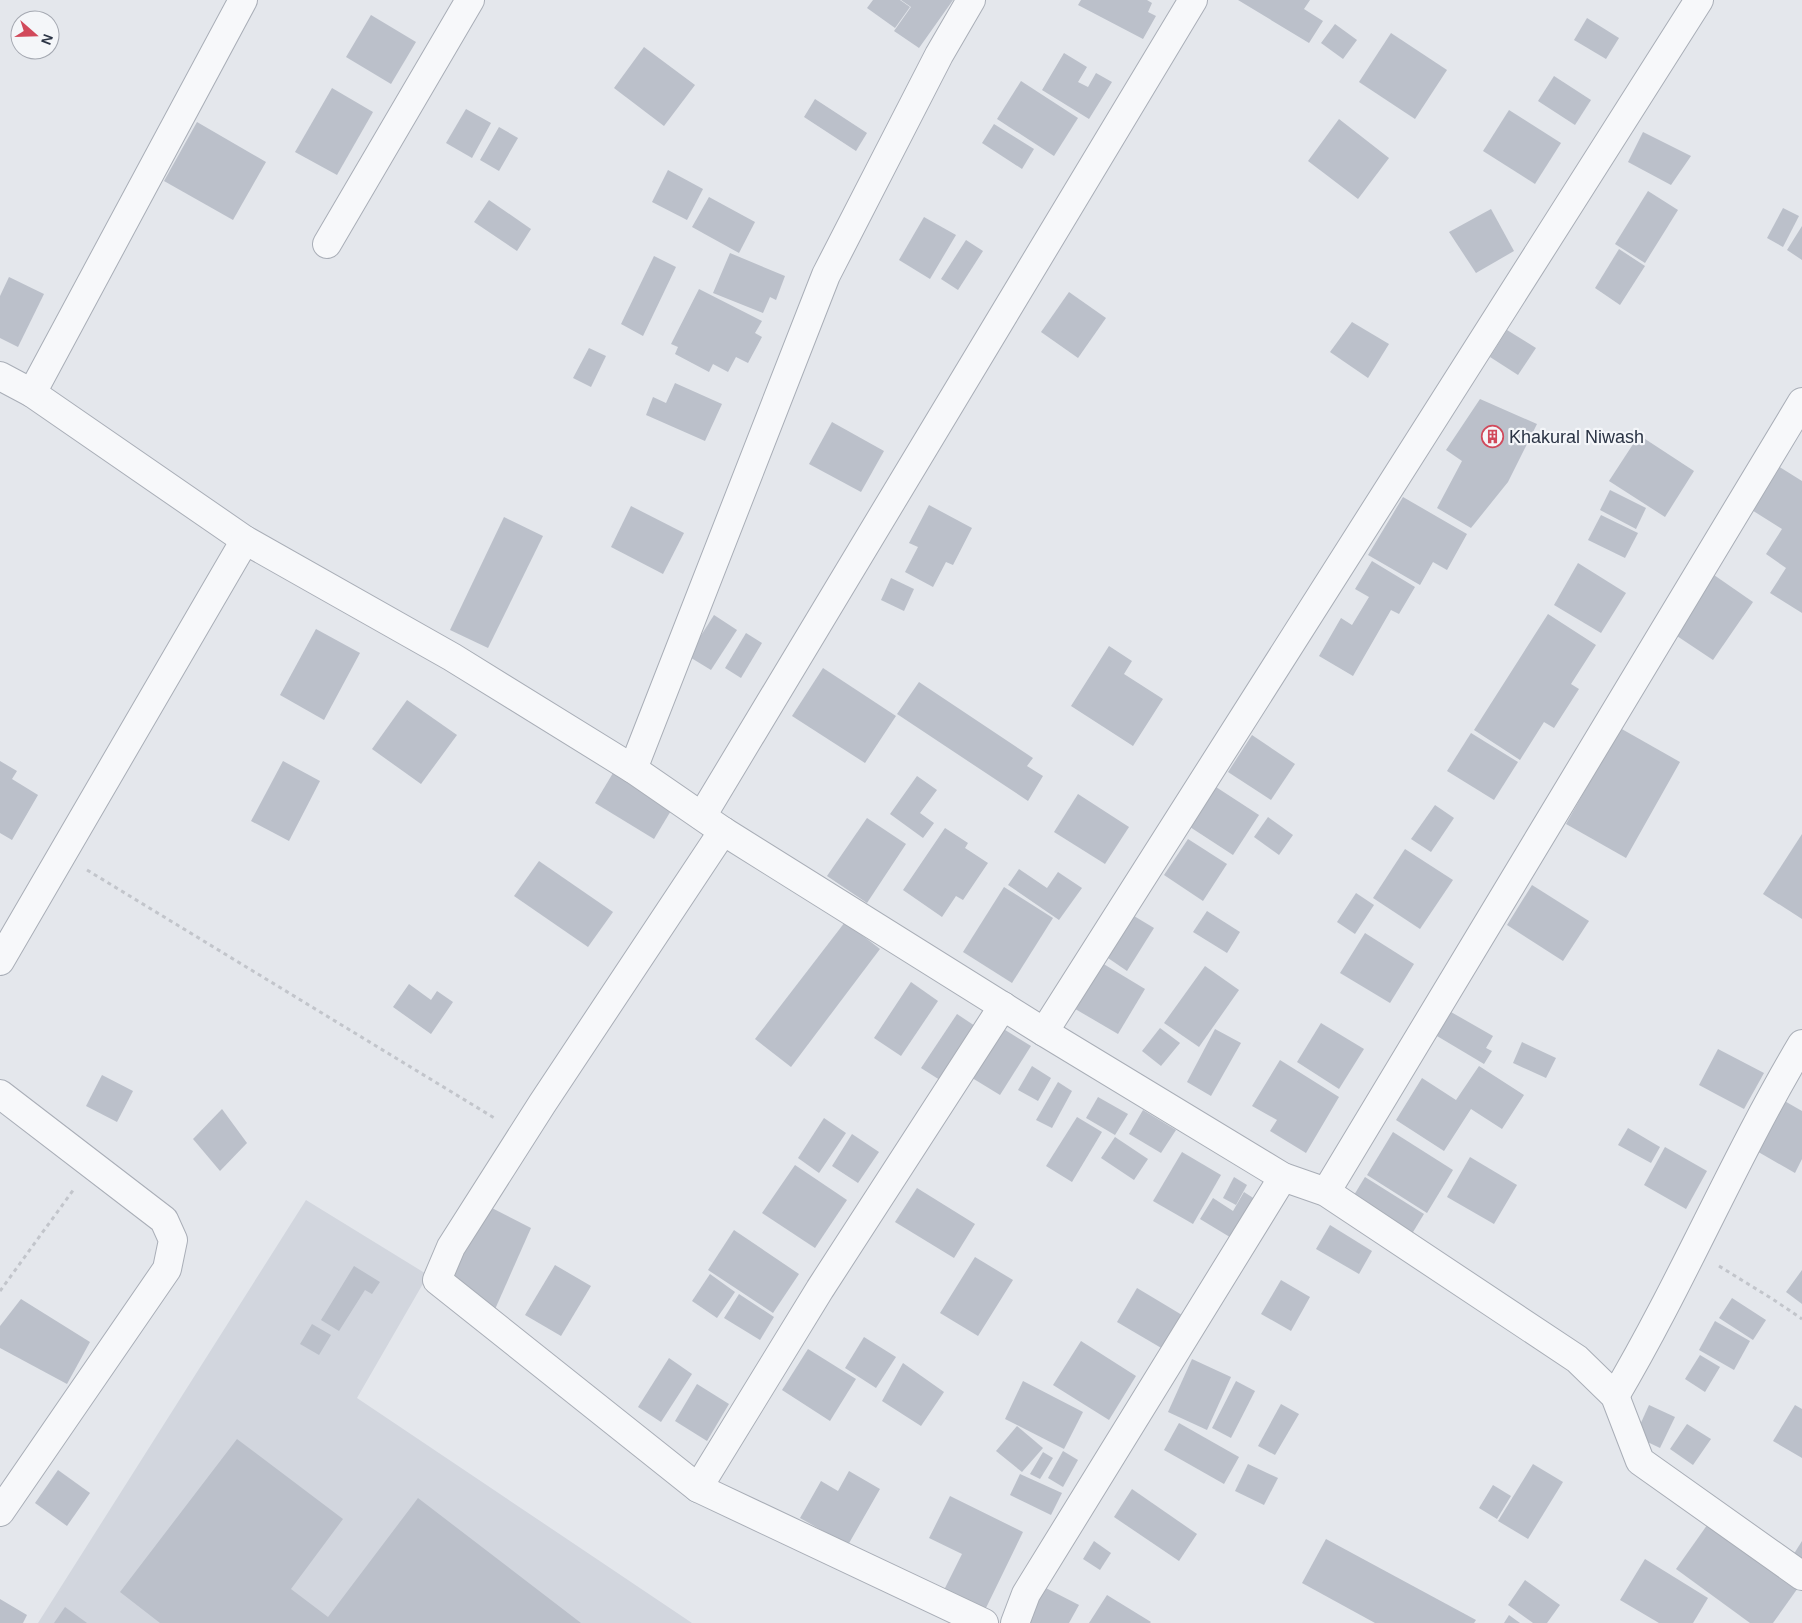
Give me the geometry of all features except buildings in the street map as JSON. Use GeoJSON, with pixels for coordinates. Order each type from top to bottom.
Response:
{"type":"FeatureCollection","features":[{"type":"Feature","properties":{"kind":"street"},"geometry":{"type":"LineString","coordinates":[[32,393],[243,0]]}},
{"type":"Feature","properties":{"kind":"street"},"geometry":{"type":"LineString","coordinates":[[327,244],[470,0]]}},
{"type":"Feature","properties":{"kind":"street"},"geometry":{"type":"LineString","coordinates":[[633,769],[826,275],[939,55],[971,0]]}},
{"type":"Feature","properties":{"kind":"street"},"geometry":{"type":"LineString","coordinates":[[984,1623],[698,1488],[437,1280],[451,1247],[523,1135],[712,824],[1193,0]]}},
{"type":"Feature","properties":{"kind":"street"},"geometry":{"type":"LineString","coordinates":[[1044,1032],[1699,0]]}},
{"type":"Feature","properties":{"kind":"street"},"geometry":{"type":"LineString","coordinates":[[0,376],[32,393],[245,540],[452,657],[633,769],[712,824],[1044,1032],[1283,1177],[1326,1192],[1577,1359],[1615,1396],[1640,1462],[1802,1576]]}},
{"type":"Feature","properties":{"kind":"street"},"geometry":{"type":"LineString","coordinates":[[1326,1192],[1802,402]]}},
{"type":"Feature","properties":{"kind":"street"},"geometry":{"type":"LineString","coordinates":[[0,961],[245,540]]}},
{"type":"Feature","properties":{"kind":"street"},"geometry":{"type":"LineString","coordinates":[[698,1488],[820,1289],[1003,1006]]}},
{"type":"Feature","properties":{"kind":"street"},"geometry":{"type":"LineString","coordinates":[[1615,1396],[1644,1347],[1693,1250],[1798,1060]]}},
{"type":"Feature","properties":{"kind":"street"},"geometry":{"type":"LineString","coordinates":[[0,1094],[164,1220],[173,1240],[167,1269],[0,1512]]}},
{"type":"Feature","properties":{"kind":"street"},"geometry":{"type":"LineString","coordinates":[[1015,1623],[1026,1594],[1283,1177]]}},
{"type":"Feature","properties":{"kind":"path"},"geometry":{"type":"LineString","coordinates":[[62,855],[523,1135]]}},
{"type":"Feature","properties":{"kind":"path"},"geometry":{"type":"LineString","coordinates":[[0,1291],[93,1165]]}},
{"type":"Feature","properties":{"kind":"path"},"geometry":{"type":"LineString","coordinates":[[1693,1250],[1802,1319]]}},
{"type":"Feature","properties":{"kind":"shaded area"},"geometry":{"type":"Polygon","coordinates":[[[306,1200],[428,1275],[357,1398],[692,1623],[38,1623],[306,1200]]]}},
{"type":"Feature","properties":{"kind":"place","name":"Khakural Niwash"},"geometry":{"type":"Point","coordinates":[1493,437]}}]}
